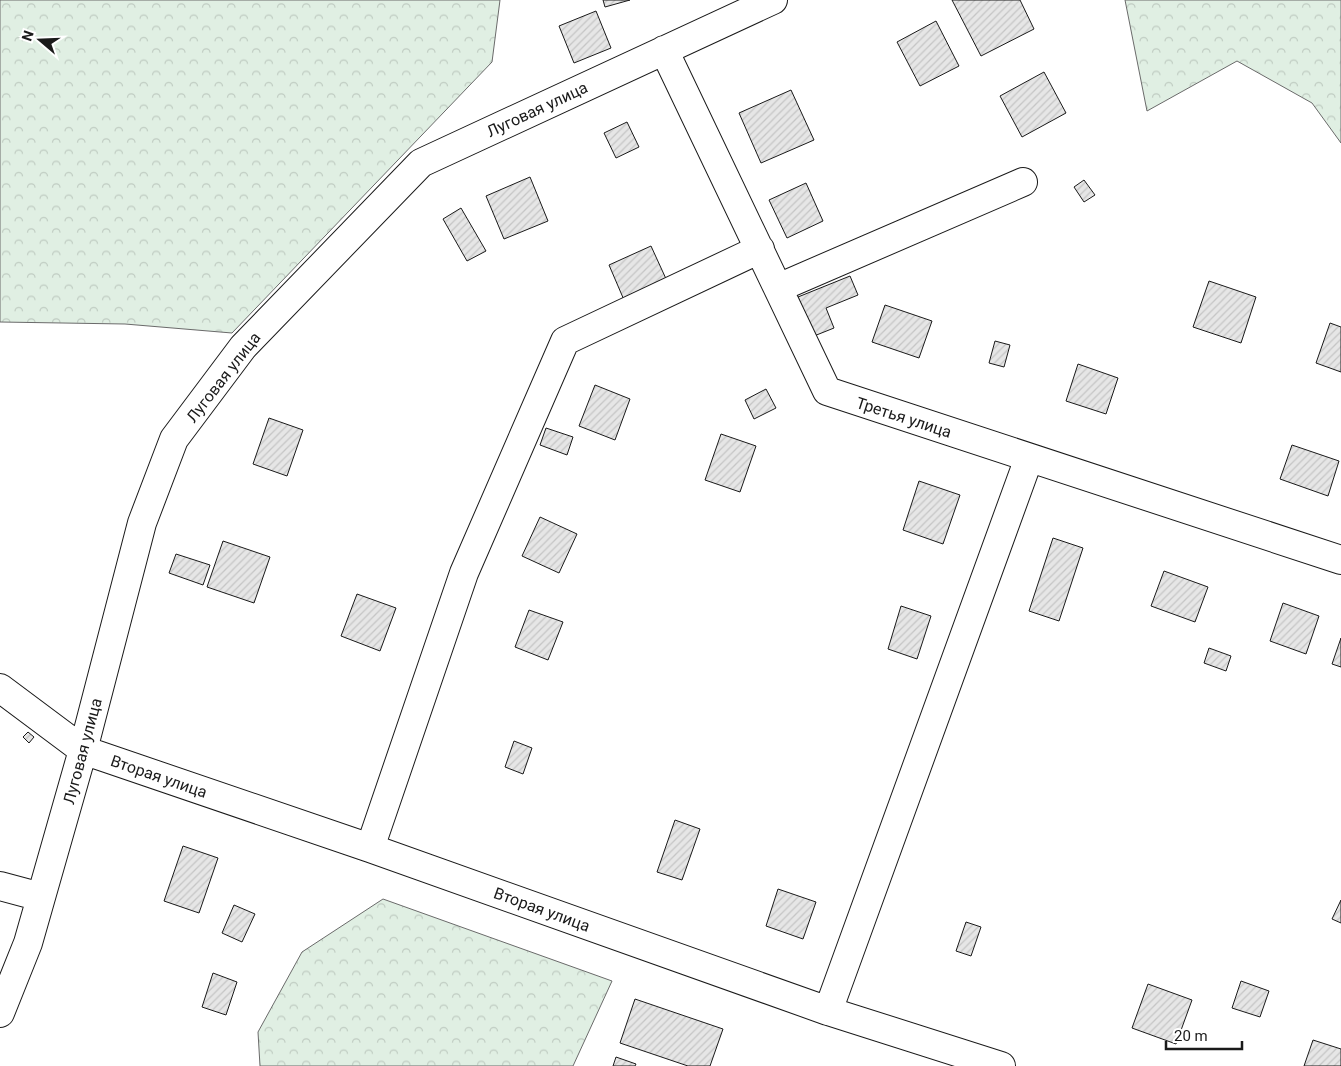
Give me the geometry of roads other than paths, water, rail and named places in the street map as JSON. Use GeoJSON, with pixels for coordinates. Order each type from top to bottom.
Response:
{"type":"FeatureCollection","features":[{"type":"Feature","properties":{"kind":"street","name":"Луговая улица"},"geometry":{"type":"LineString","coordinates":[[0,1013],[28,943],[83,750],[142,523],[174,439],[243,347],[421,163],[773,0]]}},
{"type":"Feature","properties":{"kind":"street","name":"Третья улица"},"geometry":{"type":"LineString","coordinates":[[664,50],[827,391],[1341,560]]}},
{"type":"Feature","properties":{"kind":"street"},"geometry":{"type":"LineString","coordinates":[[778,288],[1023,182]]}},
{"type":"Feature","properties":{"kind":"street"},"geometry":{"type":"LineString","coordinates":[[370,848],[464,573],[565,341],[760,249]]}},
{"type":"Feature","properties":{"kind":"street"},"geometry":{"type":"LineString","coordinates":[[828,1012],[1029,458]]}},
{"type":"Feature","properties":{"kind":"street","name":"Вторая улица"},"geometry":{"type":"LineString","coordinates":[[0,688],[83,750],[370,848],[828,1012],[1001,1066]]}},
{"type":"Feature","properties":{"kind":"street"},"geometry":{"type":"LineString","coordinates":[[0,886],[41,896]]}}]}
